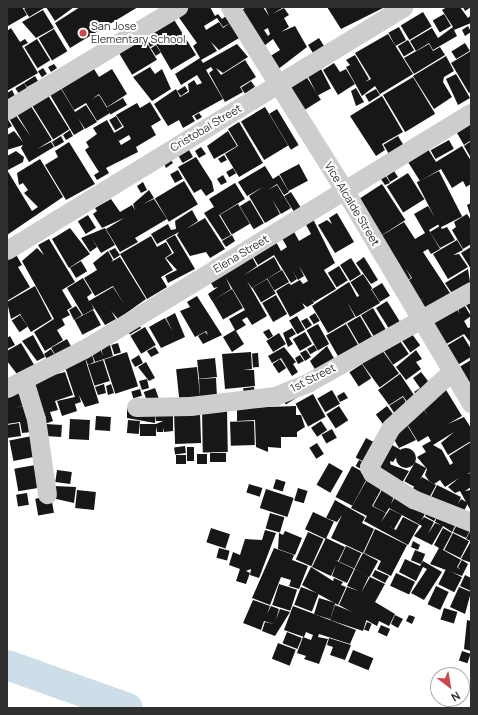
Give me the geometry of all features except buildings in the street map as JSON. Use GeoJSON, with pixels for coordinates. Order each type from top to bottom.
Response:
{"type":"FeatureCollection","features":[{"type":"Feature","properties":{"kind":"street"},"geometry":{"type":"LineString","coordinates":[[7,110],[178,7]]}},
{"type":"Feature","properties":{"kind":"street","name":"Vice Alcalde Street"},"geometry":{"type":"LineString","coordinates":[[230,7],[279,83],[345,191],[471,403]]}},
{"type":"Feature","properties":{"kind":"street","name":"Cristobal Street"},"geometry":{"type":"LineString","coordinates":[[7,250],[404,7]]}},
{"type":"Feature","properties":{"kind":"street","name":"Elena Street"},"geometry":{"type":"LineString","coordinates":[[7,388],[84,350],[471,113]]}},
{"type":"Feature","properties":{"kind":"street","name":"1st Street"},"geometry":{"type":"LineString","coordinates":[[136,407],[190,406],[275,396],[309,382],[471,291]]}},
{"type":"Feature","properties":{"kind":"street"},"geometry":{"type":"LineString","coordinates":[[452,371],[391,427],[369,467],[372,473],[413,499],[471,522]]}},
{"type":"Feature","properties":{"kind":"street"},"geometry":{"type":"LineString","coordinates":[[24,380],[36,419],[47,494]]}},
{"type":"Feature","properties":{"kind":"waterway"},"geometry":{"type":"LineString","coordinates":[[7,665],[128,708]]}},
{"type":"Feature","properties":{"kind":"place","name":"San Jose Elementary School"},"geometry":{"type":"Point","coordinates":[83,33]}}]}
